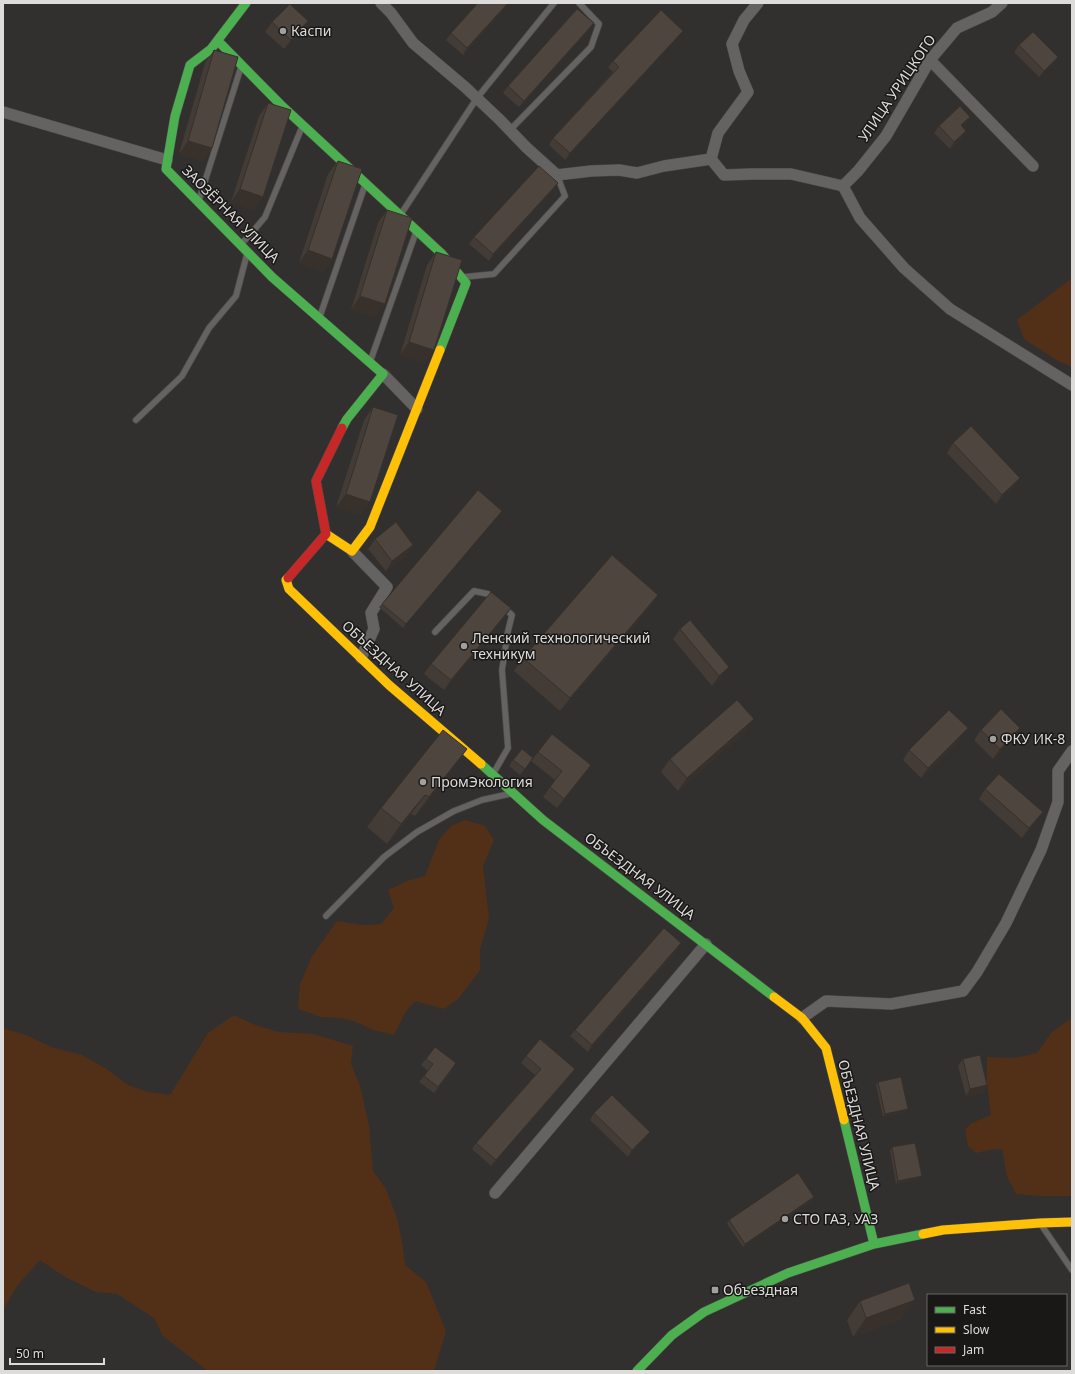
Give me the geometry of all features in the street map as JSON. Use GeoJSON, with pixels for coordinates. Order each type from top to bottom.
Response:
{"type":"FeatureCollection","features":[{"type":"Feature","properties":{"kind":"street","name":"ЗАОЗЁРНАЯ УЛИЦА"},"geometry":{"type":"LineString","coordinates":[[246,3],[218,41],[190,65],[174,116],[166,169],[272,276],[383,374],[417,409]]}},
{"type":"Feature","properties":{"kind":"street"},"geometry":{"type":"LineString","coordinates":[[381,3],[391,13],[413,43],[442,66],[477,98],[527,148],[557,175],[591,171],[619,170],[637,173],[664,166],[711,159]]}},
{"type":"Feature","properties":{"kind":"street"},"geometry":{"type":"LineString","coordinates":[[711,159],[718,133],[748,92],[739,71],[732,44],[744,20],[758,3]]}},
{"type":"Feature","properties":{"kind":"street","name":"УЛИЦА УРИЦКОГО"},"geometry":{"type":"LineString","coordinates":[[843,186],[858,171],[886,136],[930,60],[957,28],[992,12],[1002,3]]}},
{"type":"Feature","properties":{"kind":"street"},"geometry":{"type":"LineString","coordinates":[[218,41],[281,105],[366,182],[442,254],[466,283],[370,527],[352,551]]}},
{"type":"Feature","properties":{"kind":"street"},"geometry":{"type":"LineString","coordinates":[[930,60],[1033,166]]}},
{"type":"Feature","properties":{"kind":"street"},"geometry":{"type":"LineString","coordinates":[[3,112],[167,160]]}},
{"type":"Feature","properties":{"kind":"street"},"geometry":{"type":"LineString","coordinates":[[711,159],[724,175],[791,174],[843,186],[860,218],[904,268],[950,309],[1071,383]]}},
{"type":"Feature","properties":{"kind":"street"},"geometry":{"type":"LineString","coordinates":[[360,658],[374,630],[371,613],[387,587],[352,551],[326,534],[316,481],[347,419],[383,374]]}},
{"type":"Feature","properties":{"kind":"street","name":"ОБЪЕЗДНАЯ УЛИЦА"},"geometry":{"type":"LineString","coordinates":[[326,534],[286,580],[288,590],[389,685],[493,774],[543,820],[802,1018],[826,1048],[874,1244]]}},
{"type":"Feature","properties":{"kind":"street"},"geometry":{"type":"LineString","coordinates":[[802,1018],[826,1001],[891,1004],[963,990],[977,972],[1006,923],[1041,850],[1058,802],[1058,771],[1072,751]]}},
{"type":"Feature","properties":{"kind":"street"},"geometry":{"type":"LineString","coordinates":[[495,1193],[706,944]]}},
{"type":"Feature","properties":{"kind":"street"},"geometry":{"type":"LineString","coordinates":[[638,1371],[672,1335],[704,1312],[788,1273],[874,1244],[943,1230],[1072,1222]]}},
{"type":"Feature","properties":{"kind":"lane"},"geometry":{"type":"LineString","coordinates":[[400,215],[477,98],[554,3]]}},
{"type":"Feature","properties":{"kind":"lane"},"geometry":{"type":"LineString","coordinates":[[510,130],[591,47],[599,24],[579,3]]}},
{"type":"Feature","properties":{"kind":"lane"},"geometry":{"type":"LineString","coordinates":[[198,202],[242,65]]}},
{"type":"Feature","properties":{"kind":"lane"},"geometry":{"type":"LineString","coordinates":[[240,244],[250,236],[265,218],[303,125]]}},
{"type":"Feature","properties":{"kind":"lane"},"geometry":{"type":"LineString","coordinates":[[461,277],[494,274],[565,196],[557,175]]}},
{"type":"Feature","properties":{"kind":"lane"},"geometry":{"type":"LineString","coordinates":[[319,318],[366,182]]}},
{"type":"Feature","properties":{"kind":"lane"},"geometry":{"type":"LineString","coordinates":[[370,363],[416,230]]}},
{"type":"Feature","properties":{"kind":"lane"},"geometry":{"type":"LineString","coordinates":[[136,420],[182,376],[209,328],[236,296],[248,252]]}},
{"type":"Feature","properties":{"kind":"lane"},"geometry":{"type":"LineString","coordinates":[[435,632],[474,591],[488,594],[512,615],[502,670],[508,748],[493,774]]}},
{"type":"Feature","properties":{"kind":"lane"},"geometry":{"type":"LineString","coordinates":[[326,916],[384,857],[417,832],[454,811],[475,802],[513,793]]}},
{"type":"Feature","properties":{"kind":"lane"},"geometry":{"type":"LineString","coordinates":[[1040,1223],[1072,1270]]}},
{"type":"Feature","properties":{"kind":"shaded area"},"geometry":{"type":"Polygon","coordinates":[[[1072,278],[1072,367],[1058,361],[1024,339],[1017,320],[1072,278]]]}},
{"type":"Feature","properties":{"kind":"shaded area"},"geometry":{"type":"Polygon","coordinates":[[[465,820],[485,826],[494,840],[483,866],[489,919],[480,949],[480,970],[459,998],[444,1009],[415,1001],[405,1013],[394,1035],[373,1030],[356,1022],[342,1018],[321,1017],[298,1009],[300,984],[312,956],[337,921],[361,925],[381,924],[394,908],[388,890],[407,881],[425,876],[439,840],[451,826],[465,820]]]}},
{"type":"Feature","properties":{"kind":"shaded area"},"geometry":{"type":"Polygon","coordinates":[[[234,1015],[255,1025],[279,1032],[313,1034],[353,1046],[351,1064],[360,1086],[369,1125],[373,1171],[386,1189],[397,1218],[405,1265],[426,1282],[446,1331],[434,1371],[208,1371],[163,1336],[154,1318],[117,1294],[96,1292],[65,1277],[40,1260],[17,1286],[3,1310],[3,1028],[28,1036],[54,1048],[82,1055],[105,1068],[128,1085],[148,1092],[170,1095],[208,1033],[234,1015]]]}},
{"type":"Feature","properties":{"kind":"shaded area"},"geometry":{"type":"Polygon","coordinates":[[[1072,1018],[1072,1196],[1016,1194],[1007,1176],[1002,1149],[976,1153],[968,1146],[965,1130],[970,1124],[991,1115],[987,1083],[987,1057],[1015,1058],[1037,1053],[1052,1032],[1072,1018]]]}},
{"type":"Feature","properties":{"kind":"building"},"geometry":{"type":"Polygon","coordinates":[[[478,3],[508,3],[467,48],[451,33],[478,3]]]}},
{"type":"Feature","properties":{"kind":"building"},"geometry":{"type":"Polygon","coordinates":[[[290,4],[308,21],[291,40],[272,22],[290,4]]]}},
{"type":"Feature","properties":{"kind":"building"},"geometry":{"type":"Polygon","coordinates":[[[577,9],[594,23],[524,101],[508,86],[577,9]]]}},
{"type":"Feature","properties":{"kind":"building"},"geometry":{"type":"Polygon","coordinates":[[[661,10],[683,31],[570,153],[553,138],[619,67],[613,61],[661,10]]]}},
{"type":"Feature","properties":{"kind":"building"},"geometry":{"type":"Polygon","coordinates":[[[1033,32],[1058,57],[1044,71],[1019,45],[1033,32]]]}},
{"type":"Feature","properties":{"kind":"building"},"geometry":{"type":"Polygon","coordinates":[[[214,50],[238,57],[212,148],[188,141],[214,50]]]}},
{"type":"Feature","properties":{"kind":"building"},"geometry":{"type":"Polygon","coordinates":[[[268,103],[291,110],[263,197],[240,189],[268,103]]]}},
{"type":"Feature","properties":{"kind":"building"},"geometry":{"type":"Polygon","coordinates":[[[960,106],[970,117],[961,125],[966,131],[954,142],[939,126],[960,106]]]}},
{"type":"Feature","properties":{"kind":"building"},"geometry":{"type":"Polygon","coordinates":[[[338,161],[362,169],[332,259],[308,250],[338,161]]]}},
{"type":"Feature","properties":{"kind":"building"},"geometry":{"type":"Polygon","coordinates":[[[539,166],[558,183],[493,254],[474,237],[539,166]]]}},
{"type":"Feature","properties":{"kind":"building"},"geometry":{"type":"Polygon","coordinates":[[[387,210],[412,218],[385,304],[360,296],[387,210]]]}},
{"type":"Feature","properties":{"kind":"building"},"geometry":{"type":"Polygon","coordinates":[[[436,252],[462,260],[434,350],[409,342],[436,252]]]}},
{"type":"Feature","properties":{"kind":"building"},"geometry":{"type":"Polygon","coordinates":[[[373,407],[398,415],[370,502],[346,494],[373,407]]]}},
{"type":"Feature","properties":{"kind":"building"},"geometry":{"type":"Polygon","coordinates":[[[971,426],[1020,478],[1002,495],[953,443],[971,426]]]}},
{"type":"Feature","properties":{"kind":"building"},"geometry":{"type":"Polygon","coordinates":[[[478,490],[502,511],[406,624],[382,604],[478,490]]]}},
{"type":"Feature","properties":{"kind":"building"},"geometry":{"type":"Polygon","coordinates":[[[396,522],[413,545],[392,561],[375,539],[396,522]]]}},
{"type":"Feature","properties":{"kind":"building"},"geometry":{"type":"Polygon","coordinates":[[[612,555],[658,595],[570,698],[523,658],[612,555]]]}},
{"type":"Feature","properties":{"kind":"building","name":"Ленский технологический техникум"},"geometry":{"type":"Polygon","coordinates":[[[491,592],[511,608],[451,680],[431,664],[491,592]]]}},
{"type":"Feature","properties":{"kind":"building"},"geometry":{"type":"Polygon","coordinates":[[[690,620],[729,667],[719,676],[680,629],[690,620]]]}},
{"type":"Feature","properties":{"kind":"building"},"geometry":{"type":"Polygon","coordinates":[[[737,700],[754,719],[687,778],[670,759],[737,700]]]}},
{"type":"Feature","properties":{"kind":"building"},"geometry":{"type":"Polygon","coordinates":[[[1001,709],[1020,728],[1000,749],[981,730],[1001,709]]]}},
{"type":"Feature","properties":{"kind":"building"},"geometry":{"type":"Polygon","coordinates":[[[949,710],[968,728],[928,768],[909,750],[949,710]]]}},
{"type":"Feature","properties":{"kind":"building","name":"ПромЭкология"},"geometry":{"type":"Polygon","coordinates":[[[443,730],[467,749],[429,797],[425,795],[401,824],[381,808],[443,730]]]}},
{"type":"Feature","properties":{"kind":"building"},"geometry":{"type":"Polygon","coordinates":[[[552,734],[591,765],[564,799],[550,787],[562,771],[538,752],[552,734]]]}},
{"type":"Feature","properties":{"kind":"building"},"geometry":{"type":"Polygon","coordinates":[[[522,749],[533,758],[525,769],[513,760],[522,749]]]}},
{"type":"Feature","properties":{"kind":"building"},"geometry":{"type":"Polygon","coordinates":[[[999,774],[1043,812],[1029,828],[985,789],[999,774]]]}},
{"type":"Feature","properties":{"kind":"building"},"geometry":{"type":"Polygon","coordinates":[[[664,928],[681,943],[592,1045],[575,1030],[664,928]]]}},
{"type":"Feature","properties":{"kind":"building"},"geometry":{"type":"Polygon","coordinates":[[[540,1039],[575,1069],[496,1160],[476,1143],[541,1069],[526,1056],[540,1039]]]}},
{"type":"Feature","properties":{"kind":"building"},"geometry":{"type":"Polygon","coordinates":[[[435,1047],[456,1063],[438,1087],[424,1076],[433,1064],[426,1059],[435,1047]]]}},
{"type":"Feature","properties":{"kind":"building"},"geometry":{"type":"Polygon","coordinates":[[[980,1055],[987,1085],[970,1089],[963,1059],[980,1055]]]}},
{"type":"Feature","properties":{"kind":"building"},"geometry":{"type":"Polygon","coordinates":[[[901,1077],[908,1109],[885,1114],[878,1082],[901,1077]]]}},
{"type":"Feature","properties":{"kind":"building"},"geometry":{"type":"Polygon","coordinates":[[[612,1095],[650,1132],[632,1150],[594,1113],[612,1095]]]}},
{"type":"Feature","properties":{"kind":"building"},"geometry":{"type":"Polygon","coordinates":[[[915,1143],[922,1176],[898,1181],[892,1147],[915,1143]]]}},
{"type":"Feature","properties":{"kind":"building"},"geometry":{"type":"Polygon","coordinates":[[[798,1173],[814,1197],[745,1244],[729,1220],[798,1173]]]}},
{"type":"Feature","properties":{"kind":"building"},"geometry":{"type":"Polygon","coordinates":[[[909,1283],[915,1300],[866,1318],[860,1301],[909,1283]]]}},
{"type":"Feature","properties":{"kind":"traffic: fast"},"geometry":{"type":"LineString","coordinates":[[246,3],[211,49],[190,65],[175,116],[166,169],[272,277],[383,374],[347,419],[342,428]]}},
{"type":"Feature","properties":{"kind":"traffic: fast"},"geometry":{"type":"LineString","coordinates":[[218,41],[281,105],[442,254],[466,283],[440,350]]}},
{"type":"Feature","properties":{"kind":"traffic: fast"},"geometry":{"type":"LineString","coordinates":[[481,764],[543,820],[774,997]]}},
{"type":"Feature","properties":{"kind":"traffic: fast"},"geometry":{"type":"LineString","coordinates":[[844,1120],[874,1244]]}},
{"type":"Feature","properties":{"kind":"traffic: fast"},"geometry":{"type":"LineString","coordinates":[[637,1371],[672,1335],[704,1312],[788,1273],[874,1244],[923,1234]]}},
{"type":"Feature","properties":{"kind":"traffic: slow"},"geometry":{"type":"LineString","coordinates":[[326,534],[352,551],[370,527],[440,350]]}},
{"type":"Feature","properties":{"kind":"traffic: slow"},"geometry":{"type":"LineString","coordinates":[[288,578],[286,580],[289,589],[389,685],[481,764]]}},
{"type":"Feature","properties":{"kind":"traffic: slow"},"geometry":{"type":"LineString","coordinates":[[774,997],[802,1018],[826,1048],[844,1120]]}},
{"type":"Feature","properties":{"kind":"traffic: slow"},"geometry":{"type":"LineString","coordinates":[[923,1234],[943,1230],[1072,1222]]}},
{"type":"Feature","properties":{"kind":"traffic: jam"},"geometry":{"type":"LineString","coordinates":[[288,578],[326,534],[316,481],[342,428]]}},
{"type":"Feature","properties":{"kind":"place","name":"Каспи"},"geometry":{"type":"Point","coordinates":[283,31]}},
{"type":"Feature","properties":{"kind":"place","name":"Ленский технологический техникум"},"geometry":{"type":"Point","coordinates":[464,646]}},
{"type":"Feature","properties":{"kind":"place","name":"ФКУ ИК-8"},"geometry":{"type":"Point","coordinates":[993,739]}},
{"type":"Feature","properties":{"kind":"place","name":"ПромЭкология"},"geometry":{"type":"Point","coordinates":[423,782]}},
{"type":"Feature","properties":{"kind":"place","name":"СТО ГАЗ, УАЗ"},"geometry":{"type":"Point","coordinates":[785,1219]}},
{"type":"Feature","properties":{"kind":"place","name":"Объездная"},"geometry":{"type":"Point","coordinates":[715,1290]}}]}
